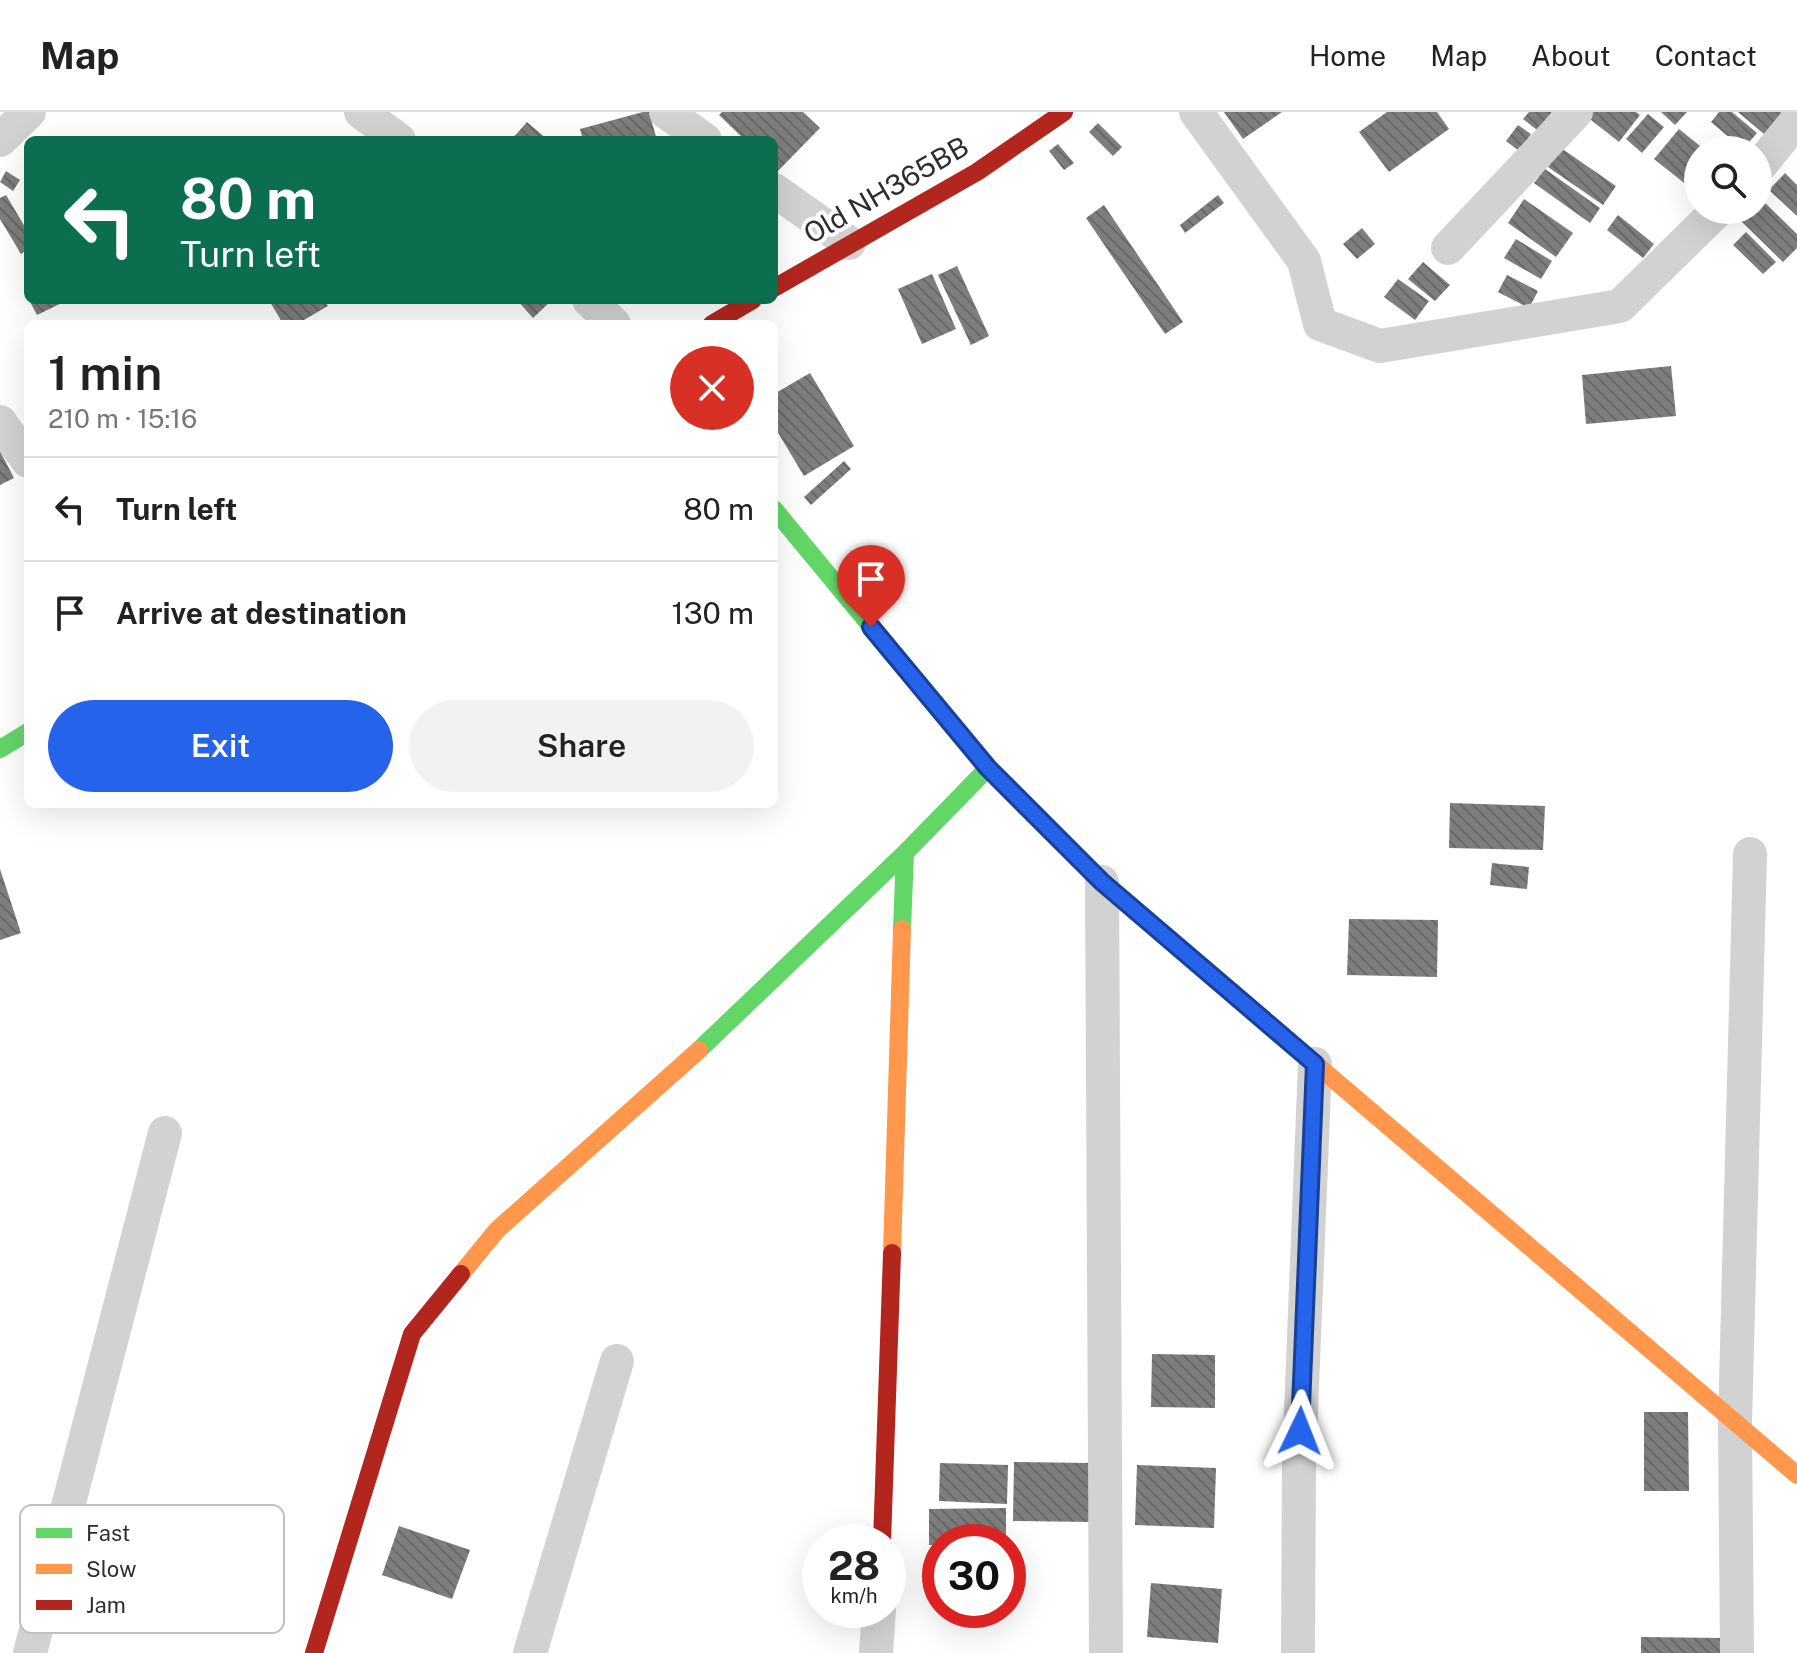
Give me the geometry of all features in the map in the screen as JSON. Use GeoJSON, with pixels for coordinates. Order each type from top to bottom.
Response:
{"type":"FeatureCollection","features":[{"type":"Feature","properties":{"kind":"street"},"geometry":{"type":"LineString","coordinates":[[0,140],[29,112]]}},
{"type":"Feature","properties":{"kind":"street"},"geometry":{"type":"LineString","coordinates":[[361,112],[394,136]]}},
{"type":"Feature","properties":{"kind":"street"},"geometry":{"type":"LineString","coordinates":[[666,112],[699,136]]}},
{"type":"Feature","properties":{"kind":"street","name":"Old NH365BB"},"geometry":{"type":"LineString","coordinates":[[778,286],[977,172],[1064,112]]}},
{"type":"Feature","properties":{"kind":"street"},"geometry":{"type":"LineString","coordinates":[[1196,112],[1304,261],[1320,324],[1380,346],[1620,306],[1704,224]]}},
{"type":"Feature","properties":{"kind":"street"},"geometry":{"type":"LineString","coordinates":[[1448,248],[1576,112]]}},
{"type":"Feature","properties":{"kind":"street"},"geometry":{"type":"LineString","coordinates":[[1772,151],[1797,120]]}},
{"type":"Feature","properties":{"kind":"street"},"geometry":{"type":"LineString","coordinates":[[778,193],[849,243]]}},
{"type":"Feature","properties":{"kind":"street"},"geometry":{"type":"LineString","coordinates":[[593,304],[610,320]]}},
{"type":"Feature","properties":{"kind":"street"},"geometry":{"type":"LineString","coordinates":[[719,320],[746,304]]}},
{"type":"Feature","properties":{"kind":"street"},"geometry":{"type":"LineString","coordinates":[[0,422],[24,455]]}},
{"type":"Feature","properties":{"kind":"street"},"geometry":{"type":"LineString","coordinates":[[778,514],[988,768],[1102,882],[1797,1475]]}},
{"type":"Feature","properties":{"kind":"street"},"geometry":{"type":"LineString","coordinates":[[0,749],[24,734]]}},
{"type":"Feature","properties":{"kind":"street"},"geometry":{"type":"LineString","coordinates":[[314,1653],[412,1334],[497,1230],[695,1054],[905,853],[988,768]]}},
{"type":"Feature","properties":{"kind":"street"},"geometry":{"type":"LineString","coordinates":[[883,1524],[905,853]]}},
{"type":"Feature","properties":{"kind":"street"},"geometry":{"type":"LineString","coordinates":[[1737,1653],[1735,1422],[1750,854]]}},
{"type":"Feature","properties":{"kind":"street"},"geometry":{"type":"LineString","coordinates":[[1102,882],[1106,1653]]}},
{"type":"Feature","properties":{"kind":"street"},"geometry":{"type":"LineString","coordinates":[[1298,1653],[1299,1461],[1315,1064]]}},
{"type":"Feature","properties":{"kind":"street"},"geometry":{"type":"LineString","coordinates":[[68,1505],[165,1133]]}},
{"type":"Feature","properties":{"kind":"street"},"geometry":{"type":"LineString","coordinates":[[530,1653],[617,1361]]}},
{"type":"Feature","properties":{"kind":"street"},"geometry":{"type":"LineString","coordinates":[[876,1653],[878,1628]]}},
{"type":"Feature","properties":{"kind":"street"},"geometry":{"type":"LineString","coordinates":[[30,1653],[35,1633]]}},
{"type":"Feature","properties":{"kind":"building"},"geometry":{"type":"Polygon","coordinates":[[[649,112],[656,136],[582,136],[580,129],[649,112]]]}},
{"type":"Feature","properties":{"kind":"building"},"geometry":{"type":"Polygon","coordinates":[[[722,112],[803,112],[820,128],[778,171],[778,136],[741,136],[719,115],[722,112]]]}},
{"type":"Feature","properties":{"kind":"building"},"geometry":{"type":"Polygon","coordinates":[[[1224,112],[1282,112],[1243,139],[1224,112]]]}},
{"type":"Feature","properties":{"kind":"building"},"geometry":{"type":"Polygon","coordinates":[[[1387,112],[1437,112],[1449,129],[1389,172],[1359,132],[1387,112]]]}},
{"type":"Feature","properties":{"kind":"building"},"geometry":{"type":"Polygon","coordinates":[[[1529,112],[1552,112],[1537,130],[1523,119],[1529,112]]]}},
{"type":"Feature","properties":{"kind":"building"},"geometry":{"type":"Polygon","coordinates":[[[1581,112],[1636,112],[1640,115],[1619,142],[1581,112]]]}},
{"type":"Feature","properties":{"kind":"building"},"geometry":{"type":"Polygon","coordinates":[[[1661,112],[1687,112],[1675,125],[1661,112]]]}},
{"type":"Feature","properties":{"kind":"building"},"geometry":{"type":"Polygon","coordinates":[[[1719,112],[1732,112],[1757,133],[1754,136],[1728,136],[1711,122],[1719,112]]]}},
{"type":"Feature","properties":{"kind":"building"},"geometry":{"type":"Polygon","coordinates":[[[1738,112],[1783,112],[1764,134],[1738,112]]]}},
{"type":"Feature","properties":{"kind":"building"},"geometry":{"type":"Polygon","coordinates":[[[1648,114],[1664,127],[1642,153],[1626,139],[1648,114]]]}},
{"type":"Feature","properties":{"kind":"building"},"geometry":{"type":"Polygon","coordinates":[[[527,122],[543,136],[515,136],[527,122]]]}},
{"type":"Feature","properties":{"kind":"building"},"geometry":{"type":"Polygon","coordinates":[[[1098,123],[1122,147],[1113,156],[1089,132],[1098,123]]]}},
{"type":"Feature","properties":{"kind":"building"},"geometry":{"type":"Polygon","coordinates":[[[1518,125],[1531,134],[1519,151],[1506,141],[1518,125]]]}},
{"type":"Feature","properties":{"kind":"building"},"geometry":{"type":"Polygon","coordinates":[[[1679,129],[1688,136],[1684,136],[1684,183],[1654,159],[1679,129]]]}},
{"type":"Feature","properties":{"kind":"building"},"geometry":{"type":"Polygon","coordinates":[[[1058,144],[1074,163],[1064,170],[1049,151],[1058,144]]]}},
{"type":"Feature","properties":{"kind":"building"},"geometry":{"type":"Polygon","coordinates":[[[1561,148],[1616,186],[1603,205],[1548,167],[1561,148]]]}},
{"type":"Feature","properties":{"kind":"building"},"geometry":{"type":"Polygon","coordinates":[[[1545,169],[1600,208],[1590,223],[1534,183],[1545,169]]]}},
{"type":"Feature","properties":{"kind":"building"},"geometry":{"type":"Polygon","coordinates":[[[6,171],[20,180],[13,191],[0,182],[6,171]]]}},
{"type":"Feature","properties":{"kind":"building"},"geometry":{"type":"Polygon","coordinates":[[[1785,173],[1797,185],[1797,216],[1772,193],[1772,187],[1785,173]]]}},
{"type":"Feature","properties":{"kind":"building"},"geometry":{"type":"Polygon","coordinates":[[[6,195],[24,225],[24,252],[21,254],[0,219],[0,198],[6,195]]]}},
{"type":"Feature","properties":{"kind":"building"},"geometry":{"type":"Polygon","coordinates":[[[1218,195],[1224,203],[1185,233],[1180,225],[1218,195]]]}},
{"type":"Feature","properties":{"kind":"building"},"geometry":{"type":"Polygon","coordinates":[[[1524,199],[1573,233],[1556,257],[1508,223],[1524,199]]]}},
{"type":"Feature","properties":{"kind":"building"},"geometry":{"type":"Polygon","coordinates":[[[1104,205],[1183,322],[1165,334],[1086,218],[1104,205]]]}},
{"type":"Feature","properties":{"kind":"building"},"geometry":{"type":"Polygon","coordinates":[[[1772,210],[1797,234],[1797,248],[1783,262],[1744,224],[1772,224],[1772,210]]]}},
{"type":"Feature","properties":{"kind":"building"},"geometry":{"type":"Polygon","coordinates":[[[1618,215],[1654,244],[1643,258],[1607,230],[1618,215]]]}},
{"type":"Feature","properties":{"kind":"building"},"geometry":{"type":"Polygon","coordinates":[[[1362,228],[1375,244],[1357,259],[1343,244],[1362,228]]]}},
{"type":"Feature","properties":{"kind":"building"},"geometry":{"type":"Polygon","coordinates":[[[1746,232],[1776,262],[1763,274],[1733,245],[1746,232]]]}},
{"type":"Feature","properties":{"kind":"building"},"geometry":{"type":"Polygon","coordinates":[[[1516,239],[1552,261],[1541,279],[1504,258],[1516,239]]]}},
{"type":"Feature","properties":{"kind":"building"},"geometry":{"type":"Polygon","coordinates":[[[1423,262],[1450,285],[1435,301],[1408,279],[1423,262]]]}},
{"type":"Feature","properties":{"kind":"building"},"geometry":{"type":"Polygon","coordinates":[[[957,266],[989,336],[971,345],[938,275],[957,266]]]}},
{"type":"Feature","properties":{"kind":"building"},"geometry":{"type":"Polygon","coordinates":[[[932,274],[956,329],[922,344],[898,289],[932,274]]]}},
{"type":"Feature","properties":{"kind":"building"},"geometry":{"type":"Polygon","coordinates":[[[1507,275],[1538,291],[1529,308],[1498,292],[1507,275]]]}},
{"type":"Feature","properties":{"kind":"building"},"geometry":{"type":"Polygon","coordinates":[[[1398,279],[1429,301],[1415,320],[1384,297],[1398,279]]]}},
{"type":"Feature","properties":{"kind":"building"},"geometry":{"type":"Polygon","coordinates":[[[31,304],[60,304],[37,315],[31,304]]]}},
{"type":"Feature","properties":{"kind":"building"},"geometry":{"type":"Polygon","coordinates":[[[271,304],[328,306],[304,320],[281,320],[271,304]]]}},
{"type":"Feature","properties":{"kind":"building"},"geometry":{"type":"Polygon","coordinates":[[[521,304],[548,304],[533,318],[521,304]]]}},
{"type":"Feature","properties":{"kind":"building"},"geometry":{"type":"Polygon","coordinates":[[[1671,366],[1676,416],[1586,424],[1582,375],[1671,366]]]}},
{"type":"Feature","properties":{"kind":"building"},"geometry":{"type":"Polygon","coordinates":[[[810,373],[854,446],[804,476],[778,433],[778,392],[810,373]]]}},
{"type":"Feature","properties":{"kind":"building"},"geometry":{"type":"Polygon","coordinates":[[[0,451],[14,478],[0,485],[0,451]]]}},
{"type":"Feature","properties":{"kind":"building"},"geometry":{"type":"Polygon","coordinates":[[[844,461],[851,469],[811,505],[804,497],[844,461]]]}},
{"type":"Feature","properties":{"kind":"building"},"geometry":{"type":"Polygon","coordinates":[[[1450,803],[1545,806],[1543,850],[1449,848],[1450,803]]]}},
{"type":"Feature","properties":{"kind":"building"},"geometry":{"type":"Polygon","coordinates":[[[1492,863],[1529,867],[1527,889],[1490,885],[1492,863]]]}},
{"type":"Feature","properties":{"kind":"building"},"geometry":{"type":"Polygon","coordinates":[[[0,869],[21,933],[0,940],[0,869]]]}},
{"type":"Feature","properties":{"kind":"building"},"geometry":{"type":"Polygon","coordinates":[[[1349,919],[1438,920],[1437,977],[1347,975],[1349,919]]]}},
{"type":"Feature","properties":{"kind":"building"},"geometry":{"type":"Polygon","coordinates":[[[1152,1354],[1215,1355],[1215,1408],[1151,1407],[1152,1354]]]}},
{"type":"Feature","properties":{"kind":"building"},"geometry":{"type":"Polygon","coordinates":[[[1644,1412],[1688,1412],[1689,1491],[1644,1491],[1644,1412]]]}},
{"type":"Feature","properties":{"kind":"building"},"geometry":{"type":"Polygon","coordinates":[[[1014,1462],[1092,1463],[1091,1522],[1013,1521],[1014,1462]]]}},
{"type":"Feature","properties":{"kind":"building"},"geometry":{"type":"Polygon","coordinates":[[[940,1463],[1008,1465],[1007,1504],[939,1501],[940,1463]]]}},
{"type":"Feature","properties":{"kind":"building"},"geometry":{"type":"Polygon","coordinates":[[[1137,1465],[1216,1468],[1214,1528],[1135,1525],[1137,1465]]]}},
{"type":"Feature","properties":{"kind":"building"},"geometry":{"type":"Polygon","coordinates":[[[1006,1508],[1006,1524],[929,1524],[929,1509],[1006,1508]]]}},
{"type":"Feature","properties":{"kind":"building"},"geometry":{"type":"Polygon","coordinates":[[[399,1526],[470,1550],[452,1599],[382,1575],[399,1526]]]}},
{"type":"Feature","properties":{"kind":"building"},"geometry":{"type":"Polygon","coordinates":[[[1151,1583],[1222,1589],[1218,1643],[1147,1637],[1151,1583]]]}},
{"type":"Feature","properties":{"kind":"building"},"geometry":{"type":"Polygon","coordinates":[[[1641,1637],[1723,1638],[1723,1653],[1641,1653],[1641,1637]]]}},
{"type":"Feature","properties":{"kind":"traffic: fast"},"geometry":{"type":"LineString","coordinates":[[778,514],[988,768],[1102,882],[1189,956]]}},
{"type":"Feature","properties":{"kind":"traffic: fast"},"geometry":{"type":"LineString","coordinates":[[0,749],[24,734]]}},
{"type":"Feature","properties":{"kind":"traffic: fast"},"geometry":{"type":"LineString","coordinates":[[902,929],[905,853],[988,768]]}},
{"type":"Feature","properties":{"kind":"traffic: fast"},"geometry":{"type":"LineString","coordinates":[[699,1050],[905,853]]}},
{"type":"Feature","properties":{"kind":"traffic: slow"},"geometry":{"type":"LineString","coordinates":[[892,1253],[902,929]]}},
{"type":"Feature","properties":{"kind":"traffic: slow"},"geometry":{"type":"LineString","coordinates":[[1189,956],[1797,1475]]}},
{"type":"Feature","properties":{"kind":"traffic: slow"},"geometry":{"type":"LineString","coordinates":[[461,1274],[497,1230],[699,1050]]}},
{"type":"Feature","properties":{"kind":"traffic: jam"},"geometry":{"type":"LineString","coordinates":[[778,286],[977,172],[1064,112]]}},
{"type":"Feature","properties":{"kind":"traffic: jam"},"geometry":{"type":"LineString","coordinates":[[719,320],[746,304]]}},
{"type":"Feature","properties":{"kind":"traffic: jam"},"geometry":{"type":"LineString","coordinates":[[883,1524],[892,1253]]}},
{"type":"Feature","properties":{"kind":"traffic: jam"},"geometry":{"type":"LineString","coordinates":[[314,1653],[412,1334],[461,1274]]}},
{"type":"Feature","properties":{"kind":"route"},"geometry":{"type":"LineString","coordinates":[[871,627],[988,768],[1102,882],[1315,1064],[1300,1431]]}}]}
